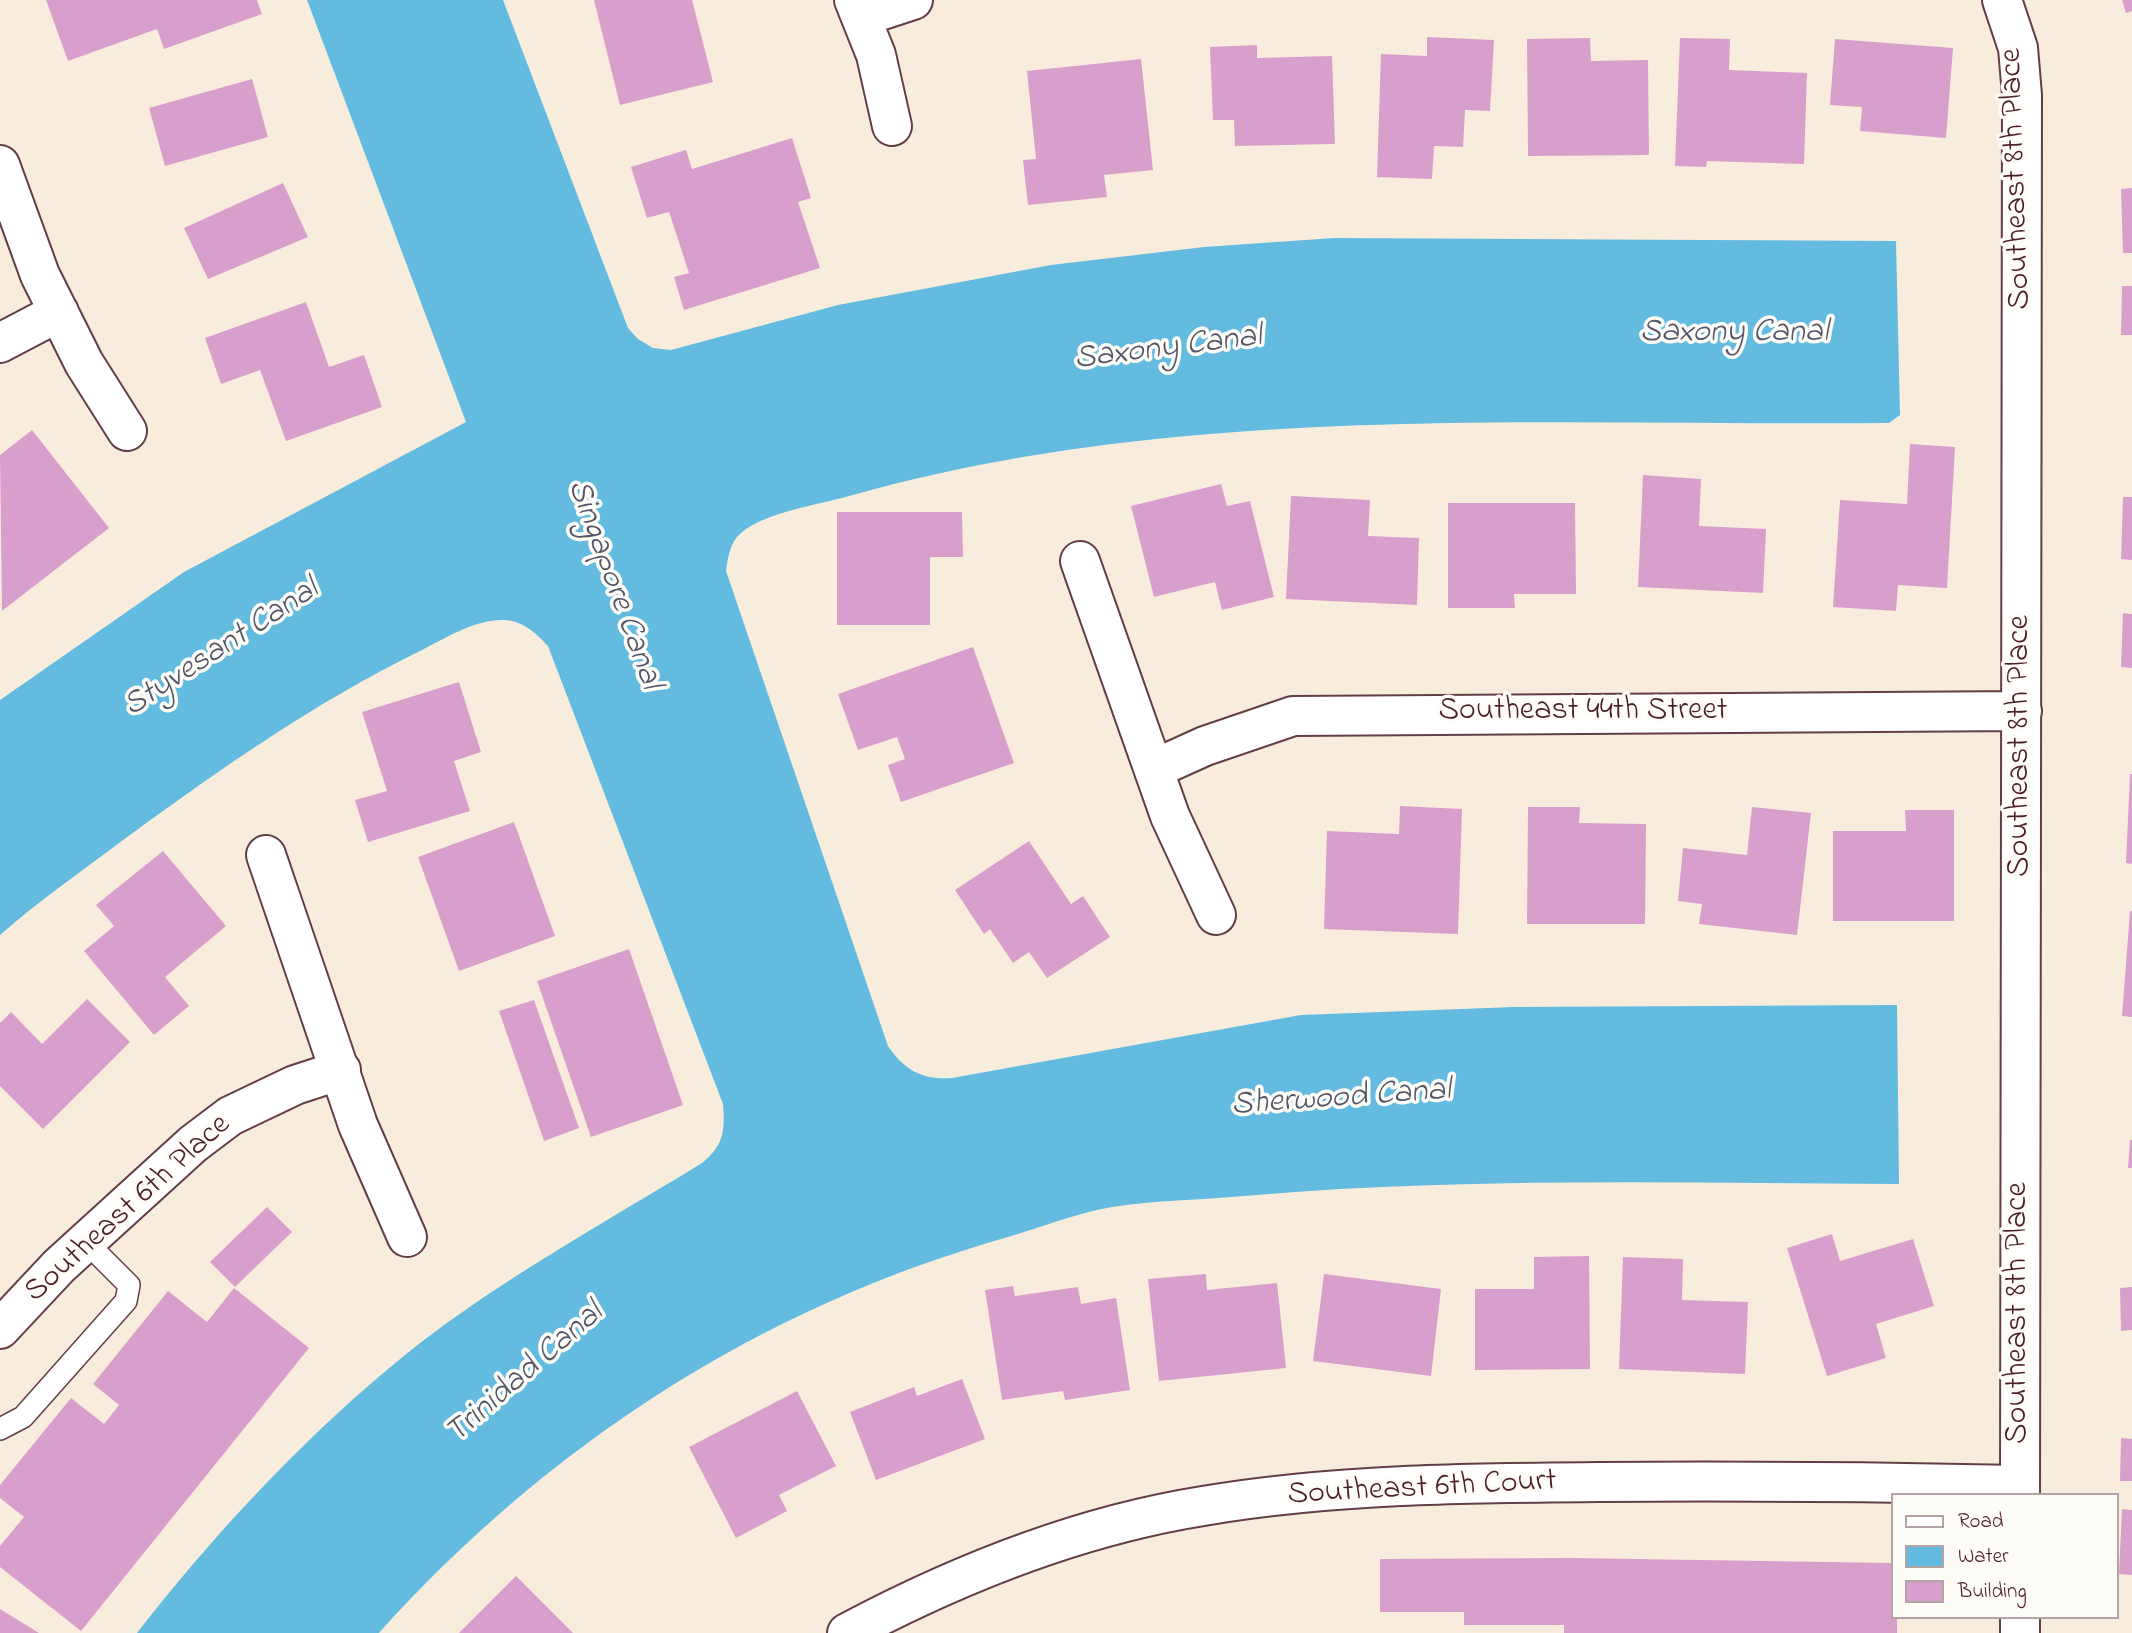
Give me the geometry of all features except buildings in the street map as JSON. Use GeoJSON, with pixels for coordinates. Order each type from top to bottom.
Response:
{"type":"FeatureCollection","features":[{"type":"Feature","properties":{"kind":"street"},"geometry":{"type":"LineString","coordinates":[[892,125],[876,55],[857,9],[913,0]]}},
{"type":"Feature","properties":{"kind":"street","name":"Southeast 8th Place"},"geometry":{"type":"LineString","coordinates":[[2002,0],[2018,48],[2022,95],[2020,1490]]}},
{"type":"Feature","properties":{"kind":"street"},"geometry":{"type":"LineString","coordinates":[[0,165],[40,275],[84,363],[127,431]]}},
{"type":"Feature","properties":{"kind":"street"},"geometry":{"type":"LineString","coordinates":[[0,343],[59,312]]}},
{"type":"Feature","properties":{"kind":"street"},"geometry":{"type":"LineString","coordinates":[[1080,561],[1170,816],[1216,915]]}},
{"type":"Feature","properties":{"kind":"street","name":"Southeast 44th Street"},"geometry":{"type":"LineString","coordinates":[[1154,769],[1205,746],[1293,716],[2022,711]]}},
{"type":"Feature","properties":{"kind":"street"},"geometry":{"type":"LineString","coordinates":[[266,855],[358,1125],[407,1237]]}},
{"type":"Feature","properties":{"kind":"street","name":"Southeast 6th Place"},"geometry":{"type":"LineString","coordinates":[[0,1329],[86,1242],[193,1144],[230,1116],[295,1086],[341,1070]]}},
{"type":"Feature","properties":{"kind":"street","name":"Southeast 6th Court"},"geometry":{"type":"LineString","coordinates":[[847,1633],[901,1604],[991,1565],[1084,1534],[1201,1506],[1338,1490],[1504,1482],[1806,1481],[2020,1490]]}},
{"type":"Feature","properties":{"kind":"lane"},"geometry":{"type":"LineString","coordinates":[[0,1429],[23,1417],[126,1301],[129,1285],[86,1242]]}},
{"type":"Feature","properties":{"kind":"water"},"geometry":{"type":"Polygon","coordinates":[[[307,0],[503,0],[628,328],[638,339],[653,348],[671,350],[838,305],[1051,265],[1204,247],[1334,238],[1896,241],[1900,415],[1889,423],[1497,422],[1365,425],[1234,432],[1104,445],[975,466],[778,514],[751,526],[737,537],[730,550],[726,571],[888,1046],[908,1068],[923,1075],[952,1078],[1301,1015],[1514,1007],[1897,1005],[1899,1184],[1572,1182],[1408,1186],[1161,1201],[1086,1213],[917,1266],[830,1302],[746,1343],[665,1390],[588,1443],[515,1501],[445,1564],[379,1633],[137,1633],[255,1495],[353,1399],[462,1312],[702,1163],[719,1144],[724,1122],[723,1104],[548,646],[528,628],[511,621],[482,623],[460,631],[381,671],[307,714],[235,760],[165,810],[48,896],[0,935],[0,700],[184,572],[466,422],[307,0]]]}},
{"type":"Feature","properties":{"kind":"water label","name":"Saxony Canal"},"geometry":{"type":"Point","coordinates":[1734,335]}},
{"type":"Feature","properties":{"kind":"water label","name":"Saxony Canal"},"geometry":{"type":"Point","coordinates":[1168,350]}},
{"type":"Feature","properties":{"kind":"water label","name":"Singapore Canal"},"geometry":{"type":"Point","coordinates":[612,585]}},
{"type":"Feature","properties":{"kind":"water label","name":"Styvesant Canal"},"geometry":{"type":"Point","coordinates":[222,650]}},
{"type":"Feature","properties":{"kind":"water label","name":"Sherwood Canal"},"geometry":{"type":"Point","coordinates":[1341,1100]}},
{"type":"Feature","properties":{"kind":"water label","name":"Trinidad Canal"},"geometry":{"type":"Point","coordinates":[526,1375]}}]}
